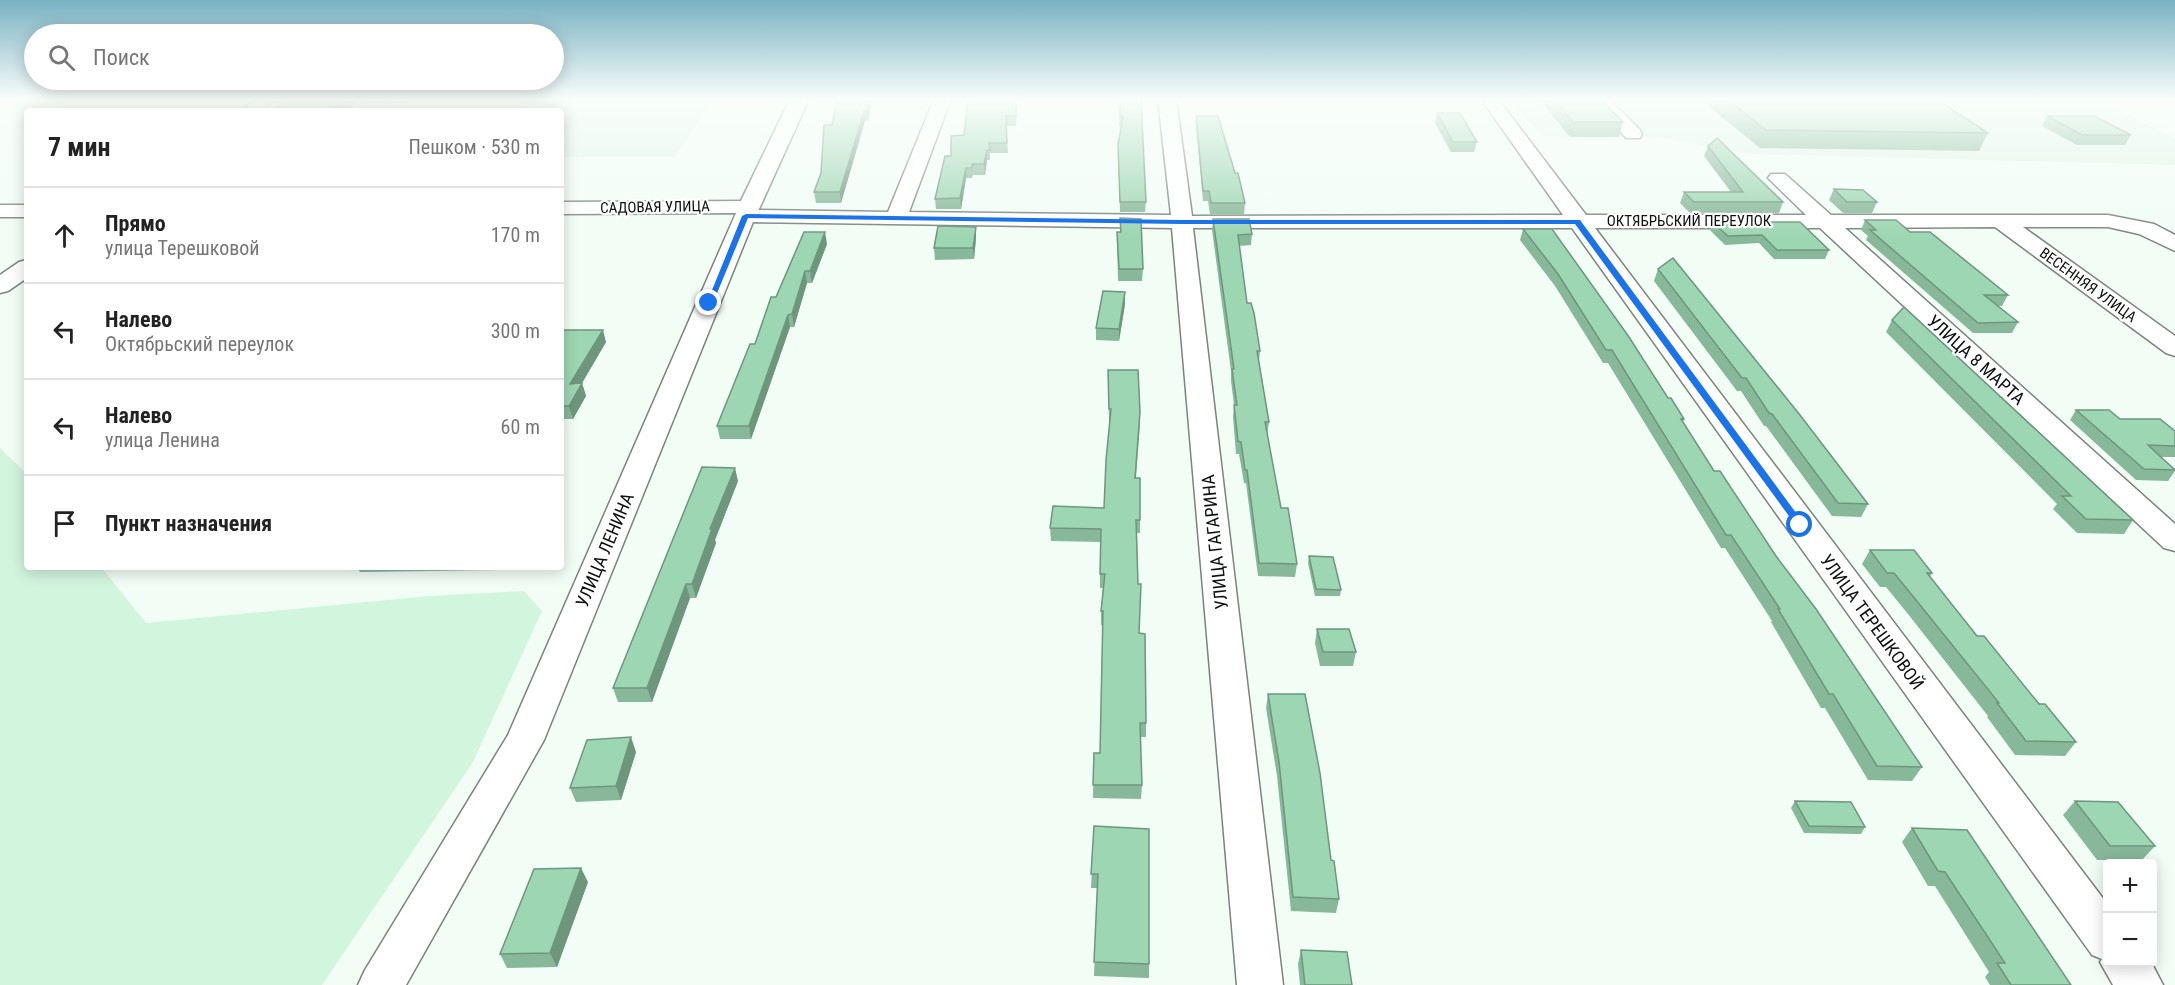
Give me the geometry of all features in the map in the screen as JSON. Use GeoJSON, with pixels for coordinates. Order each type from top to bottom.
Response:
{"type":"FeatureCollection","features":[{"type":"Feature","properties":{"kind":"street","name":"УЛИЦА ЛЕНИНА"},"geometry":{"type":"LineString","coordinates":[[381,985],[525,740],[748,211],[779,145]]}},
{"type":"Feature","properties":{"kind":"street"},"geometry":{"type":"LineString","coordinates":[[896,218],[925,145]]}},
{"type":"Feature","properties":{"kind":"street","name":"УЛИЦА ГАГАРИНА"},"geometry":{"type":"LineString","coordinates":[[1173,145],[1260,985]]}},
{"type":"Feature","properties":{"kind":"street","name":"УЛИЦА ТЕРЕШКОВОЙ"},"geometry":{"type":"LineString","coordinates":[[1521,145],[2103,934]]}},
{"type":"Feature","properties":{"kind":"street","name":"УЛИЦА 8 МАРТА"},"geometry":{"type":"LineString","coordinates":[[1778,178],[2175,541]]}},
{"type":"Feature","properties":{"kind":"street","name":"САДОВАЯ УЛИЦА"},"geometry":{"type":"LineString","coordinates":[[564,208],[748,211]]}},
{"type":"Feature","properties":{"kind":"street"},"geometry":{"type":"LineString","coordinates":[[0,211],[24,211]]}},
{"type":"Feature","properties":{"kind":"street","name":"ОКТЯБРЬСКИЙ ПЕРЕУЛОК"},"geometry":{"type":"LineString","coordinates":[[748,211],[896,218],[1182,222],[2108,221],[2146,229],[2169,240]]}},
{"type":"Feature","properties":{"kind":"street","name":"ВЕСЕННЯЯ УЛИЦА"},"geometry":{"type":"LineString","coordinates":[[2000,221],[2175,348]]}},
{"type":"Feature","properties":{"kind":"street"},"geometry":{"type":"LineString","coordinates":[[0,286],[24,269]]}},
{"type":"Feature","properties":{"kind":"street"},"geometry":{"type":"LineString","coordinates":[[2126,967],[2140,985]]}},
{"type":"Feature","properties":{"kind":"shaded area"},"geometry":{"type":"Polygon","coordinates":[[[564,145],[682,145],[674,157],[564,157],[564,145]]]}},
{"type":"Feature","properties":{"kind":"shaded area"},"geometry":{"type":"Polygon","coordinates":[[[1701,145],[2175,145],[2175,165],[1750,154],[1701,145]]]}},
{"type":"Feature","properties":{"kind":"green space"},"geometry":{"type":"Polygon","coordinates":[[[0,448],[24,471],[24,570],[103,570],[146,623],[430,596],[524,591],[542,611],[473,762],[322,985],[0,985],[0,448]]]}},
{"type":"Feature","properties":{"kind":"building"},"geometry":{"type":"Polygon","coordinates":[[[823,145],[854,145],[840,192],[814,192],[821,173],[823,145]]]}},
{"type":"Feature","properties":{"kind":"building"},"geometry":{"type":"Polygon","coordinates":[[[951,145],[989,145],[990,150],[987,150],[984,164],[972,164],[972,168],[966,168],[960,198],[935,199],[945,156],[951,156],[951,145]]]}},
{"type":"Feature","properties":{"kind":"building"},"geometry":{"type":"Polygon","coordinates":[[[1118,145],[1143,145],[1146,202],[1120,202],[1118,145]]]}},
{"type":"Feature","properties":{"kind":"building"},"geometry":{"type":"Polygon","coordinates":[[[1199,145],[1227,145],[1235,173],[1238,173],[1245,203],[1211,203],[1209,191],[1203,191],[1199,145]]]}},
{"type":"Feature","properties":{"kind":"building"},"geometry":{"type":"Polygon","coordinates":[[[1724,145],[1783,202],[1694,202],[1684,192],[1743,192],[1708,146],[1724,145]]]}},
{"type":"Feature","properties":{"kind":"building"},"geometry":{"type":"Polygon","coordinates":[[[1834,189],[1863,190],[1877,202],[1847,202],[1834,189]]]}},
{"type":"Feature","properties":{"kind":"building"},"geometry":{"type":"Polygon","coordinates":[[[1120,218],[1141,219],[1143,269],[1119,269],[1117,232],[1121,232],[1120,218]]]}},
{"type":"Feature","properties":{"kind":"building"},"geometry":{"type":"Polygon","coordinates":[[[1213,219],[1249,219],[1252,234],[1238,235],[1247,303],[1251,303],[1254,313],[1260,351],[1257,351],[1269,422],[1265,422],[1281,508],[1288,508],[1297,564],[1259,563],[1247,470],[1245,470],[1241,442],[1238,441],[1234,405],[1237,405],[1232,369],[1234,369],[1213,219]]]}},
{"type":"Feature","properties":{"kind":"building"},"geometry":{"type":"Polygon","coordinates":[[[1865,220],[1896,220],[1910,232],[1930,232],[2008,295],[1984,295],[2018,322],[1978,323],[1870,230],[1876,230],[1865,220]]]}},
{"type":"Feature","properties":{"kind":"building"},"geometry":{"type":"Polygon","coordinates":[[[1712,222],[1800,222],[1829,250],[1777,250],[1762,235],[1728,236],[1712,222]]]}},
{"type":"Feature","properties":{"kind":"building"},"geometry":{"type":"Polygon","coordinates":[[[938,226],[976,227],[973,248],[934,248],[938,226]]]}},
{"type":"Feature","properties":{"kind":"building"},"geometry":{"type":"Polygon","coordinates":[[[1523,229],[1552,229],[1629,337],[1668,398],[1671,398],[1684,419],[1681,419],[1714,471],[1720,471],[1922,767],[1877,766],[1833,694],[1829,694],[1778,609],[1780,609],[1731,535],[1726,535],[1612,350],[1606,350],[1558,274],[1523,229]]]}},
{"type":"Feature","properties":{"kind":"building"},"geometry":{"type":"Polygon","coordinates":[[[804,232],[825,232],[810,271],[805,271],[792,314],[788,315],[749,426],[717,426],[750,344],[755,344],[771,297],[776,297],[804,232]]]}},
{"type":"Feature","properties":{"kind":"building"},"geometry":{"type":"Polygon","coordinates":[[[1673,258],[1800,415],[1868,504],[1838,503],[1769,413],[1746,378],[1742,378],[1658,269],[1673,258]]]}},
{"type":"Feature","properties":{"kind":"building"},"geometry":{"type":"Polygon","coordinates":[[[1103,291],[1125,292],[1119,329],[1096,328],[1103,291]]]}},
{"type":"Feature","properties":{"kind":"building"},"geometry":{"type":"Polygon","coordinates":[[[1904,307],[2133,520],[2086,519],[2062,496],[2071,496],[1892,320],[1904,307]]]}},
{"type":"Feature","properties":{"kind":"building"},"geometry":{"type":"Polygon","coordinates":[[[564,330],[603,330],[570,384],[582,383],[569,406],[564,406],[564,330]]]}},
{"type":"Feature","properties":{"kind":"building"},"geometry":{"type":"Polygon","coordinates":[[[1108,370],[1138,370],[1140,412],[1135,478],[1140,478],[1140,520],[1136,520],[1138,584],[1141,584],[1139,633],[1145,634],[1146,723],[1140,723],[1142,785],[1093,785],[1094,753],[1100,753],[1103,611],[1101,611],[1105,574],[1100,574],[1101,529],[1050,528],[1053,506],[1104,508],[1111,409],[1109,409],[1108,370]]]}},
{"type":"Feature","properties":{"kind":"building"},"geometry":{"type":"Polygon","coordinates":[[[2076,410],[2109,410],[2120,419],[2160,419],[2175,431],[2175,446],[2148,445],[2175,470],[2144,469],[2076,410]]]}},
{"type":"Feature","properties":{"kind":"building"},"geometry":{"type":"Polygon","coordinates":[[[702,467],[735,468],[710,529],[712,529],[692,584],[686,584],[647,688],[613,688],[702,467]]]}},
{"type":"Feature","properties":{"kind":"building"},"geometry":{"type":"Polygon","coordinates":[[[1870,550],[1914,550],[1932,573],[1927,573],[1977,636],[1984,636],[2039,704],[2045,704],[2076,742],[2026,741],[1997,703],[1999,703],[1894,573],[1887,573],[1870,550]]]}},
{"type":"Feature","properties":{"kind":"building"},"geometry":{"type":"Polygon","coordinates":[[[1309,556],[1333,557],[1341,590],[1316,589],[1309,556]]]}},
{"type":"Feature","properties":{"kind":"building"},"geometry":{"type":"Polygon","coordinates":[[[1317,629],[1349,629],[1356,652],[1323,652],[1317,629]]]}},
{"type":"Feature","properties":{"kind":"building"},"geometry":{"type":"Polygon","coordinates":[[[1268,694],[1305,694],[1320,773],[1331,860],[1334,861],[1339,899],[1293,897],[1279,762],[1268,694]]]}},
{"type":"Feature","properties":{"kind":"building"},"geometry":{"type":"Polygon","coordinates":[[[631,737],[616,786],[570,788],[587,740],[631,737]]]}},
{"type":"Feature","properties":{"kind":"building"},"geometry":{"type":"Polygon","coordinates":[[[1795,801],[1851,802],[1865,827],[1809,826],[1795,801]]]}},
{"type":"Feature","properties":{"kind":"building"},"geometry":{"type":"Polygon","coordinates":[[[2075,801],[2118,802],[2155,846],[2110,846],[2075,801]]]}},
{"type":"Feature","properties":{"kind":"building"},"geometry":{"type":"Polygon","coordinates":[[[1094,826],[1149,829],[1149,964],[1094,962],[1098,874],[1091,874],[1094,826]]]}},
{"type":"Feature","properties":{"kind":"building"},"geometry":{"type":"Polygon","coordinates":[[[1912,828],[1967,830],[2071,985],[2011,985],[1997,963],[2005,963],[1945,872],[1938,871],[1912,828]]]}},
{"type":"Feature","properties":{"kind":"building"},"geometry":{"type":"Polygon","coordinates":[[[581,868],[550,953],[500,954],[534,869],[581,868]]]}},
{"type":"Feature","properties":{"kind":"building"},"geometry":{"type":"Polygon","coordinates":[[[1301,950],[1347,952],[1352,985],[1305,985],[1301,950]]]}},
{"type":"Feature","properties":{"kind":"route"},"geometry":{"type":"LineString","coordinates":[[709,303],[746,216],[1182,222],[1577,222],[1800,525]]}}]}
